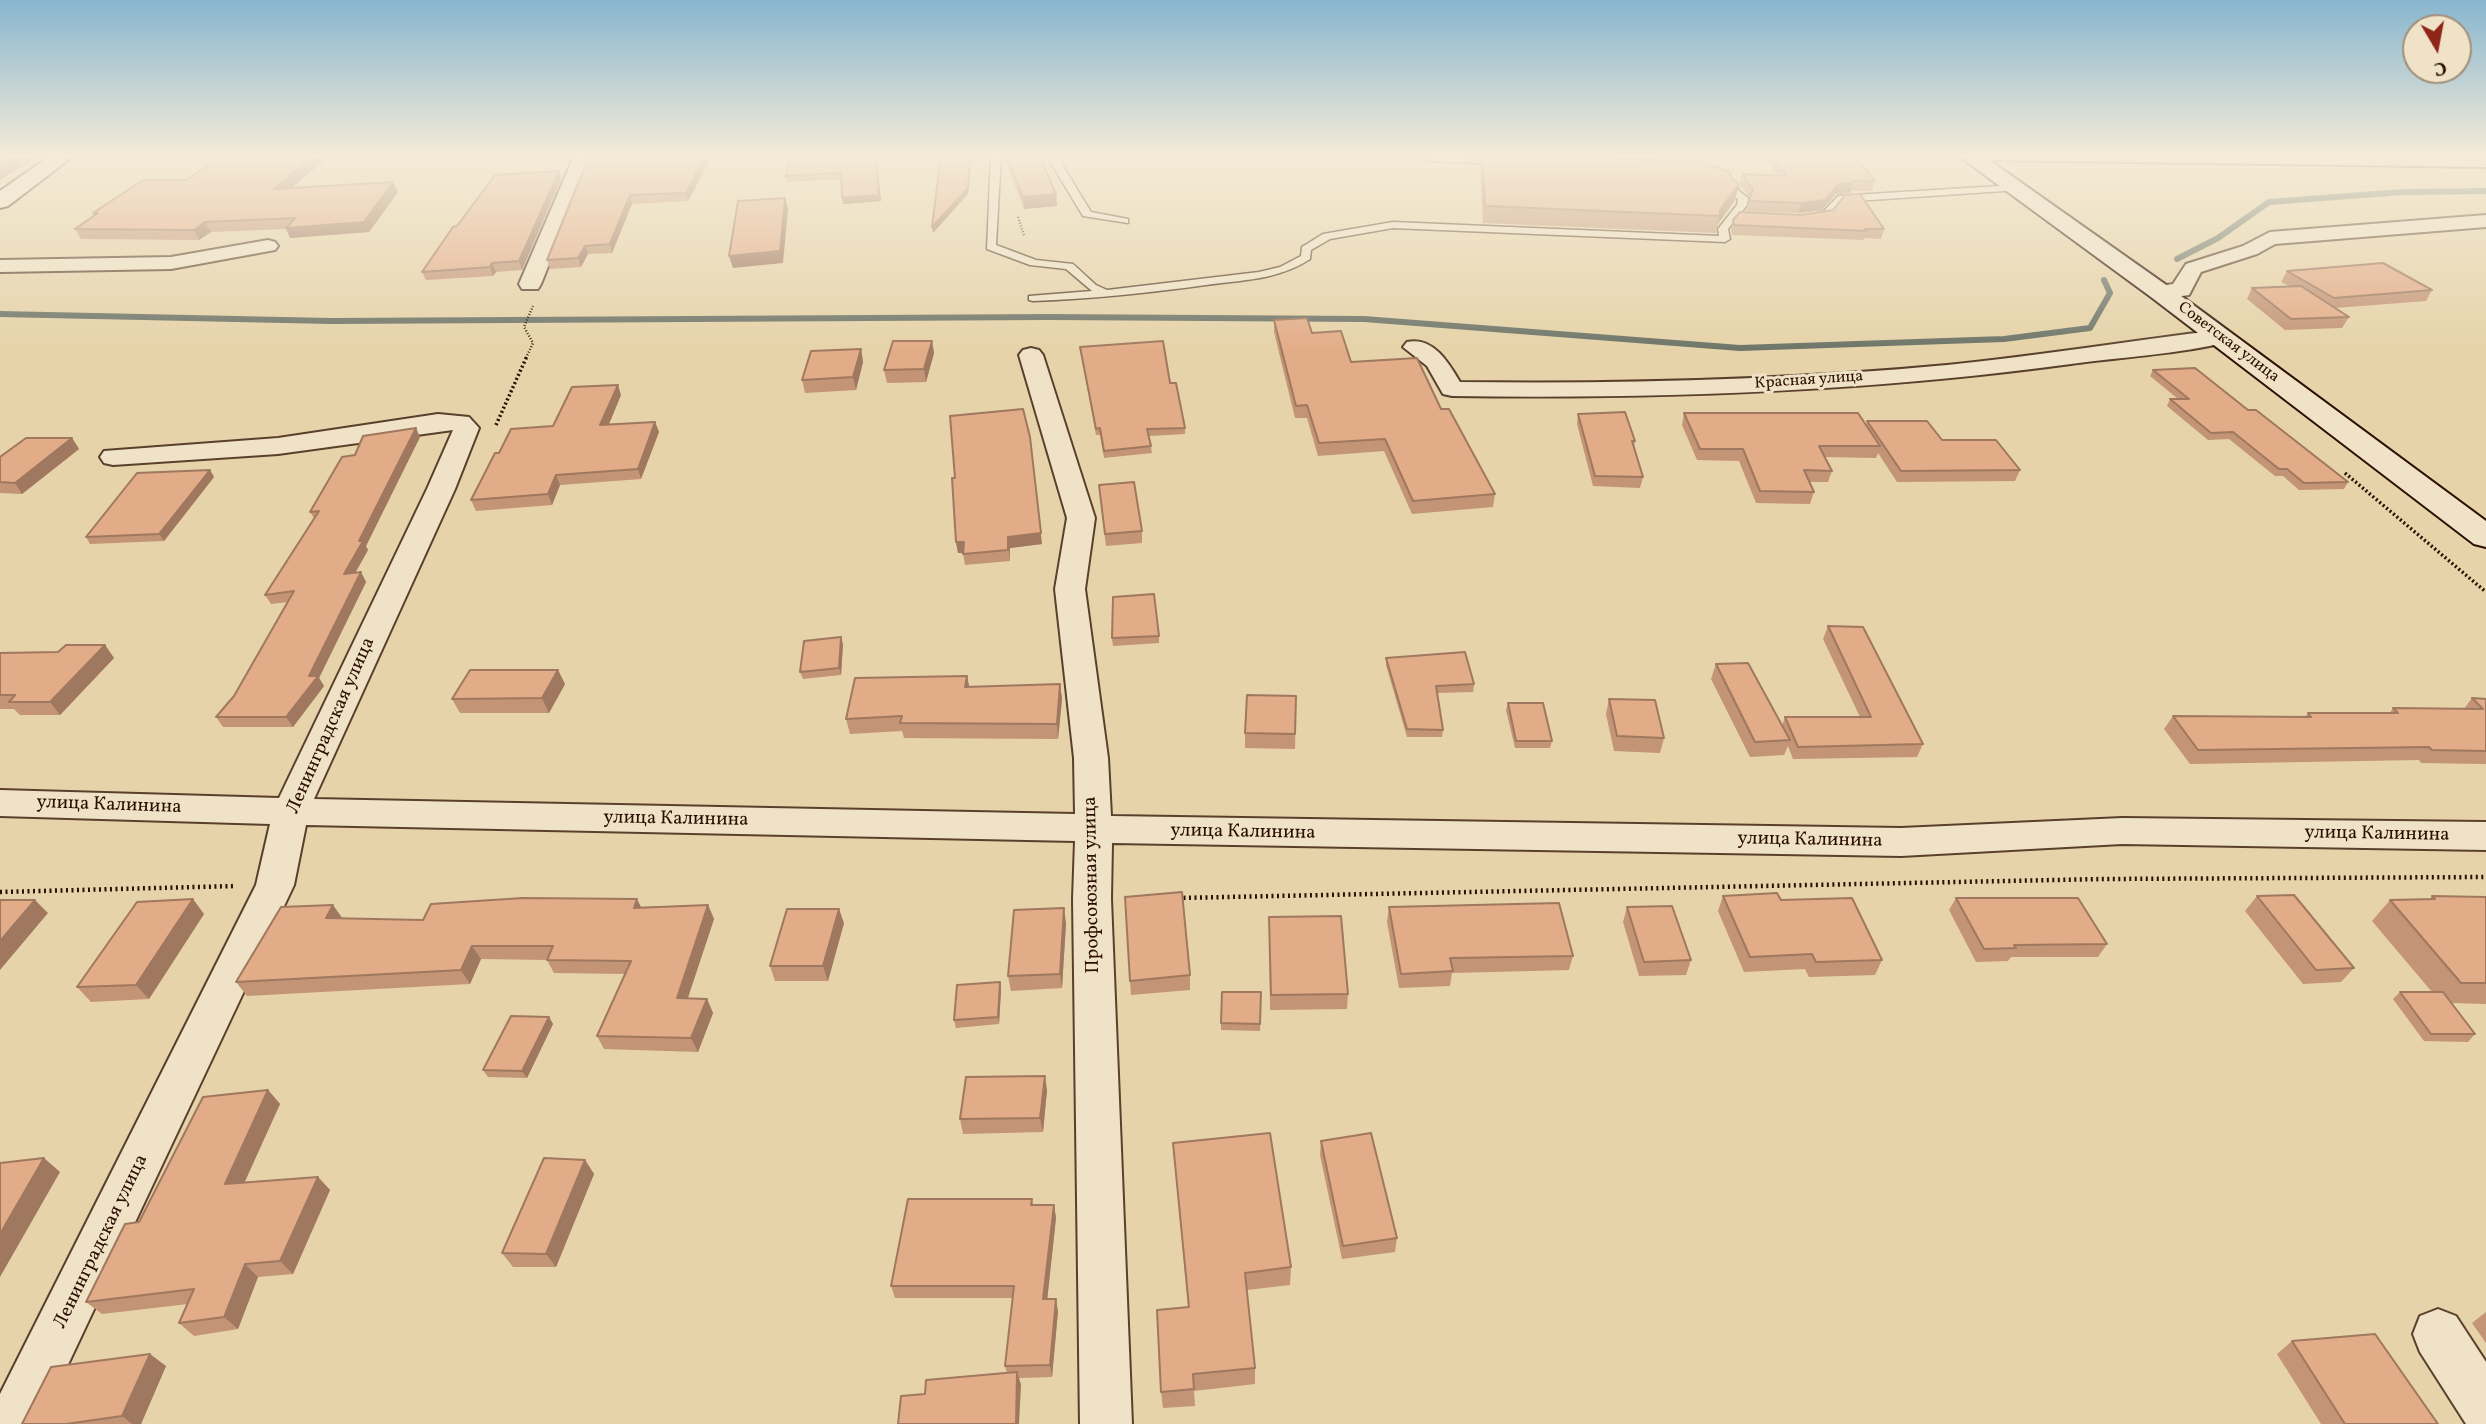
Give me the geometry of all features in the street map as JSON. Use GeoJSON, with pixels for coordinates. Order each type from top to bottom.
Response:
{"type":"FeatureCollection","features":[{"type":"Feature","properties":{"kind":"street"},"geometry":{"type":"LineString","coordinates":[[530,284],[556,220]]}},
{"type":"Feature","properties":{"kind":"street","name":"Советская улица"},"geometry":{"type":"LineString","coordinates":[[2060,220],[2160,292],[2486,537]]}},
{"type":"Feature","properties":{"kind":"street"},"geometry":{"type":"LineString","coordinates":[[2160,292],[2181,290],[2193,268],[2250,250],[2270,238],[2486,221]]}},
{"type":"Feature","properties":{"kind":"street"},"geometry":{"type":"LineString","coordinates":[[0,266],[172,263],[268,246]]}},
{"type":"Feature","properties":{"kind":"street","name":"Красная улица"},"geometry":{"type":"LineString","coordinates":[[1415,347],[1437,362],[1452,389],[1556,391],[1750,386],[1947,372],[2220,337]]}},
{"type":"Feature","properties":{"kind":"street","name":"Профсоюзная улица"},"geometry":{"type":"LineString","coordinates":[[1031,355],[1081,517],[1070,589],[1091,758],[1106,1424]]}},
{"type":"Feature","properties":{"kind":"street","name":"Ленинградская улица"},"geometry":{"type":"LineString","coordinates":[[13,1424],[275,885],[291,811],[441,489],[465,424],[438,422],[217,453],[113,457]]}},
{"type":"Feature","properties":{"kind":"street","name":"улица Калинина"},"geometry":{"type":"LineString","coordinates":[[0,803],[1094,829],[1901,842],[2122,831],[2486,836]]}},
{"type":"Feature","properties":{"kind":"street"},"geometry":{"type":"LineString","coordinates":[[2438,1334],[2486,1408]]}},
{"type":"Feature","properties":{"kind":"lane"},"geometry":{"type":"LineString","coordinates":[[992,220],[991,247],[1034,263],[1069,266],[1092,288],[1107,294]]}},
{"type":"Feature","properties":{"kind":"lane"},"geometry":{"type":"LineString","coordinates":[[1033,298],[1107,294],[1258,276],[1295,265],[1306,257],[1306,249],[1327,236],[1393,225],[1725,239],[1723,229],[1729,220]]}},
{"type":"Feature","properties":{"kind":"path"},"geometry":{"type":"LineString","coordinates":[[1175,898],[2103,879],[2486,877]]}},
{"type":"Feature","properties":{"kind":"path"},"geometry":{"type":"LineString","coordinates":[[0,892],[275,885]]}},
{"type":"Feature","properties":{"kind":"building"},"geometry":{"type":"Polygon","coordinates":[[[87,220],[240,220],[205,222],[194,230],[75,229],[87,220]]]}},
{"type":"Feature","properties":{"kind":"building"},"geometry":{"type":"Polygon","coordinates":[[[293,220],[365,220],[364,222],[286,228],[293,220]]]}},
{"type":"Feature","properties":{"kind":"building"},"geometry":{"type":"Polygon","coordinates":[[[461,220],[537,220],[519,261],[492,263],[490,267],[422,272],[453,227],[461,220]]]}},
{"type":"Feature","properties":{"kind":"building"},"geometry":{"type":"Polygon","coordinates":[[[563,220],[620,220],[610,244],[585,246],[578,258],[547,260],[563,220]]]}},
{"type":"Feature","properties":{"kind":"building"},"geometry":{"type":"Polygon","coordinates":[[[735,220],[783,220],[780,251],[729,256],[735,220]]]}},
{"type":"Feature","properties":{"kind":"building"},"geometry":{"type":"Polygon","coordinates":[[[1733,220],[1878,220],[1884,229],[1865,229],[1867,231],[1734,225],[1733,220]]]}},
{"type":"Feature","properties":{"kind":"building"},"geometry":{"type":"Polygon","coordinates":[[[2383,263],[2432,290],[2334,298],[2287,271],[2383,263]]]}},
{"type":"Feature","properties":{"kind":"building"},"geometry":{"type":"Polygon","coordinates":[[[2301,286],[2349,317],[2291,319],[2252,288],[2301,286]]]}},
{"type":"Feature","properties":{"kind":"building"},"geometry":{"type":"Polygon","coordinates":[[[1307,318],[1312,333],[1341,331],[1351,362],[1417,358],[1441,409],[1449,409],[1495,494],[1413,501],[1385,439],[1319,443],[1307,405],[1296,406],[1274,320],[1307,318]]]}},
{"type":"Feature","properties":{"kind":"building"},"geometry":{"type":"Polygon","coordinates":[[[893,341],[932,341],[924,369],[884,370],[893,341]]]}},
{"type":"Feature","properties":{"kind":"building"},"geometry":{"type":"Polygon","coordinates":[[[1163,341],[1170,383],[1176,383],[1185,428],[1147,429],[1151,446],[1104,451],[1100,428],[1096,429],[1080,347],[1163,341]]]}},
{"type":"Feature","properties":{"kind":"building"},"geometry":{"type":"Polygon","coordinates":[[[861,349],[853,377],[802,380],[811,351],[861,349]]]}},
{"type":"Feature","properties":{"kind":"building"},"geometry":{"type":"Polygon","coordinates":[[[2195,368],[2248,410],[2256,410],[2348,482],[2304,483],[2287,469],[2279,469],[2233,432],[2211,433],[2170,399],[2189,399],[2153,370],[2195,368]]]}},
{"type":"Feature","properties":{"kind":"building"},"geometry":{"type":"Polygon","coordinates":[[[618,385],[600,425],[655,422],[638,469],[556,475],[548,494],[471,500],[495,453],[499,453],[511,429],[553,426],[572,387],[618,385]]]}},
{"type":"Feature","properties":{"kind":"building"},"geometry":{"type":"Polygon","coordinates":[[[1023,409],[1030,437],[1041,533],[1008,537],[1008,550],[963,554],[964,542],[956,542],[950,416],[1023,409]]]}},
{"type":"Feature","properties":{"kind":"building"},"geometry":{"type":"Polygon","coordinates":[[[1625,412],[1643,477],[1595,476],[1578,414],[1625,412]]]}},
{"type":"Feature","properties":{"kind":"building"},"geometry":{"type":"Polygon","coordinates":[[[1684,413],[1858,413],[1880,446],[1819,446],[1832,471],[1804,470],[1814,492],[1760,491],[1743,449],[1700,449],[1684,413]]]}},
{"type":"Feature","properties":{"kind":"building"},"geometry":{"type":"Polygon","coordinates":[[[1867,421],[1927,421],[1942,440],[1996,440],[2020,470],[1901,471],[1867,421]]]}},
{"type":"Feature","properties":{"kind":"building"},"geometry":{"type":"Polygon","coordinates":[[[416,428],[359,541],[363,541],[344,574],[361,572],[309,676],[318,676],[286,717],[216,717],[234,696],[294,591],[265,595],[319,511],[310,512],[342,457],[355,455],[363,436],[416,428]]]}},
{"type":"Feature","properties":{"kind":"building"},"geometry":{"type":"Polygon","coordinates":[[[26,438],[72,438],[15,483],[0,482],[0,457],[26,438]]]}},
{"type":"Feature","properties":{"kind":"building"},"geometry":{"type":"Polygon","coordinates":[[[210,470],[159,534],[86,537],[137,473],[210,470]]]}},
{"type":"Feature","properties":{"kind":"building"},"geometry":{"type":"Polygon","coordinates":[[[1134,482],[1142,531],[1105,534],[1099,485],[1134,482]]]}},
{"type":"Feature","properties":{"kind":"building"},"geometry":{"type":"Polygon","coordinates":[[[1154,594],[1159,636],[1112,638],[1113,597],[1154,594]]]}},
{"type":"Feature","properties":{"kind":"building"},"geometry":{"type":"Polygon","coordinates":[[[1828,626],[1863,627],[1923,744],[1798,747],[1785,717],[1871,717],[1828,626]]]}},
{"type":"Feature","properties":{"kind":"building"},"geometry":{"type":"Polygon","coordinates":[[[841,637],[839,668],[800,672],[804,641],[841,637]]]}},
{"type":"Feature","properties":{"kind":"building"},"geometry":{"type":"Polygon","coordinates":[[[66,645],[105,645],[50,702],[9,702],[15,695],[0,695],[0,653],[58,652],[66,645]]]}},
{"type":"Feature","properties":{"kind":"building"},"geometry":{"type":"Polygon","coordinates":[[[1465,652],[1474,684],[1436,686],[1443,730],[1407,729],[1386,658],[1465,652]]]}},
{"type":"Feature","properties":{"kind":"building"},"geometry":{"type":"Polygon","coordinates":[[[1748,663],[1790,740],[1755,742],[1716,664],[1748,663]]]}},
{"type":"Feature","properties":{"kind":"building"},"geometry":{"type":"Polygon","coordinates":[[[470,670],[558,670],[542,698],[452,699],[470,670]]]}},
{"type":"Feature","properties":{"kind":"building"},"geometry":{"type":"Polygon","coordinates":[[[967,676],[965,687],[1060,684],[1057,724],[900,723],[902,716],[846,719],[855,678],[967,676]]]}},
{"type":"Feature","properties":{"kind":"building"},"geometry":{"type":"Polygon","coordinates":[[[1247,695],[1296,696],[1295,734],[1245,733],[1247,695]]]}},
{"type":"Feature","properties":{"kind":"building"},"geometry":{"type":"Polygon","coordinates":[[[2472,698],[2486,699],[2486,751],[2432,750],[2429,747],[2198,750],[2173,716],[2311,717],[2308,713],[2398,713],[2393,708],[2483,709],[2472,698]]]}},
{"type":"Feature","properties":{"kind":"building"},"geometry":{"type":"Polygon","coordinates":[[[1609,699],[1655,700],[1664,738],[1617,736],[1609,699]]]}},
{"type":"Feature","properties":{"kind":"building"},"geometry":{"type":"Polygon","coordinates":[[[1508,703],[1543,703],[1552,741],[1516,741],[1508,703]]]}},
{"type":"Feature","properties":{"kind":"building"},"geometry":{"type":"Polygon","coordinates":[[[1182,892],[1190,975],[1130,981],[1125,897],[1182,892]]]}},
{"type":"Feature","properties":{"kind":"building"},"geometry":{"type":"Polygon","coordinates":[[[1777,893],[1781,900],[1852,898],[1882,960],[1816,962],[1812,954],[1750,957],[1723,896],[1777,893]]]}},
{"type":"Feature","properties":{"kind":"building"},"geometry":{"type":"Polygon","coordinates":[[[2294,895],[2354,968],[2316,970],[2257,896],[2294,895]]]}},
{"type":"Feature","properties":{"kind":"building"},"geometry":{"type":"Polygon","coordinates":[[[2432,896],[2486,897],[2486,983],[2461,983],[2390,900],[2435,899],[2432,896]]]}},
{"type":"Feature","properties":{"kind":"building"},"geometry":{"type":"Polygon","coordinates":[[[523,898],[637,899],[634,908],[708,905],[677,998],[707,999],[691,1038],[597,1036],[631,961],[547,960],[553,946],[472,946],[461,970],[236,982],[281,907],[333,905],[326,918],[423,920],[431,904],[523,898]]]}},
{"type":"Feature","properties":{"kind":"building"},"geometry":{"type":"Polygon","coordinates":[[[1956,898],[2078,898],[2107,944],[2014,945],[2016,948],[1984,949],[1956,898]]]}},
{"type":"Feature","properties":{"kind":"building"},"geometry":{"type":"Polygon","coordinates":[[[193,899],[136,985],[77,987],[137,902],[193,899]]]}},
{"type":"Feature","properties":{"kind":"building"},"geometry":{"type":"Polygon","coordinates":[[[0,900],[35,900],[0,941],[0,900]]]}},
{"type":"Feature","properties":{"kind":"building"},"geometry":{"type":"Polygon","coordinates":[[[1559,903],[1573,956],[1450,958],[1453,971],[1401,974],[1389,907],[1559,903]]]}},
{"type":"Feature","properties":{"kind":"building"},"geometry":{"type":"Polygon","coordinates":[[[1672,906],[1691,960],[1644,962],[1627,907],[1672,906]]]}},
{"type":"Feature","properties":{"kind":"building"},"geometry":{"type":"Polygon","coordinates":[[[1064,908],[1060,974],[1008,976],[1014,910],[1064,908]]]}},
{"type":"Feature","properties":{"kind":"building"},"geometry":{"type":"Polygon","coordinates":[[[787,909],[839,909],[823,966],[770,966],[787,909]]]}},
{"type":"Feature","properties":{"kind":"building"},"geometry":{"type":"Polygon","coordinates":[[[1341,916],[1348,994],[1271,995],[1269,917],[1341,916]]]}},
{"type":"Feature","properties":{"kind":"building"},"geometry":{"type":"Polygon","coordinates":[[[1000,982],[998,1017],[954,1020],[957,985],[1000,982]]]}},
{"type":"Feature","properties":{"kind":"building"},"geometry":{"type":"Polygon","coordinates":[[[1222,992],[1261,992],[1260,1024],[1221,1023],[1222,992]]]}},
{"type":"Feature","properties":{"kind":"building"},"geometry":{"type":"Polygon","coordinates":[[[2400,992],[2443,992],[2475,1034],[2431,1034],[2400,992]]]}},
{"type":"Feature","properties":{"kind":"building"},"geometry":{"type":"Polygon","coordinates":[[[511,1016],[549,1017],[522,1071],[483,1070],[511,1016]]]}},
{"type":"Feature","properties":{"kind":"building"},"geometry":{"type":"Polygon","coordinates":[[[1045,1076],[1040,1118],[960,1119],[966,1077],[1045,1076]]]}},
{"type":"Feature","properties":{"kind":"building"},"geometry":{"type":"Polygon","coordinates":[[[268,1090],[225,1184],[318,1177],[280,1261],[245,1264],[224,1317],[179,1323],[194,1289],[86,1302],[125,1224],[139,1222],[203,1097],[268,1090]]]}},
{"type":"Feature","properties":{"kind":"building"},"geometry":{"type":"Polygon","coordinates":[[[1270,1133],[1291,1267],[1245,1273],[1255,1368],[1193,1374],[1194,1389],[1161,1392],[1157,1310],[1189,1307],[1173,1143],[1270,1133]]]}},
{"type":"Feature","properties":{"kind":"building"},"geometry":{"type":"Polygon","coordinates":[[[1371,1133],[1397,1238],[1343,1246],[1321,1141],[1371,1133]]]}},
{"type":"Feature","properties":{"kind":"building"},"geometry":{"type":"Polygon","coordinates":[[[44,1158],[0,1234],[0,1163],[44,1158]]]}},
{"type":"Feature","properties":{"kind":"building"},"geometry":{"type":"Polygon","coordinates":[[[544,1158],[585,1160],[546,1254],[502,1253],[544,1158]]]}},
{"type":"Feature","properties":{"kind":"building"},"geometry":{"type":"Polygon","coordinates":[[[908,1199],[1032,1199],[1031,1205],[1054,1205],[1043,1299],[1056,1299],[1050,1365],[1005,1366],[1014,1286],[891,1286],[908,1199]]]}},
{"type":"Feature","properties":{"kind":"building"},"geometry":{"type":"Polygon","coordinates":[[[2375,1334],[2438,1424],[2345,1424],[2292,1341],[2375,1334]]]}},
{"type":"Feature","properties":{"kind":"building"},"geometry":{"type":"Polygon","coordinates":[[[150,1354],[122,1416],[66,1424],[22,1424],[51,1367],[150,1354]]]}},
{"type":"Feature","properties":{"kind":"building"},"geometry":{"type":"Polygon","coordinates":[[[1017,1372],[1016,1424],[898,1424],[901,1396],[925,1394],[926,1380],[1017,1372]]]}},
{"type":"Feature","properties":{"kind":"waterway"},"geometry":{"type":"LineString","coordinates":[[2177,259],[2218,238],[2243,220]]}},
{"type":"Feature","properties":{"kind":"waterway"},"geometry":{"type":"LineString","coordinates":[[0,314],[331,321],[1048,317],[1364,319],[1740,348],[2004,339],[2090,328],[2110,293],[2104,280]]}}]}
